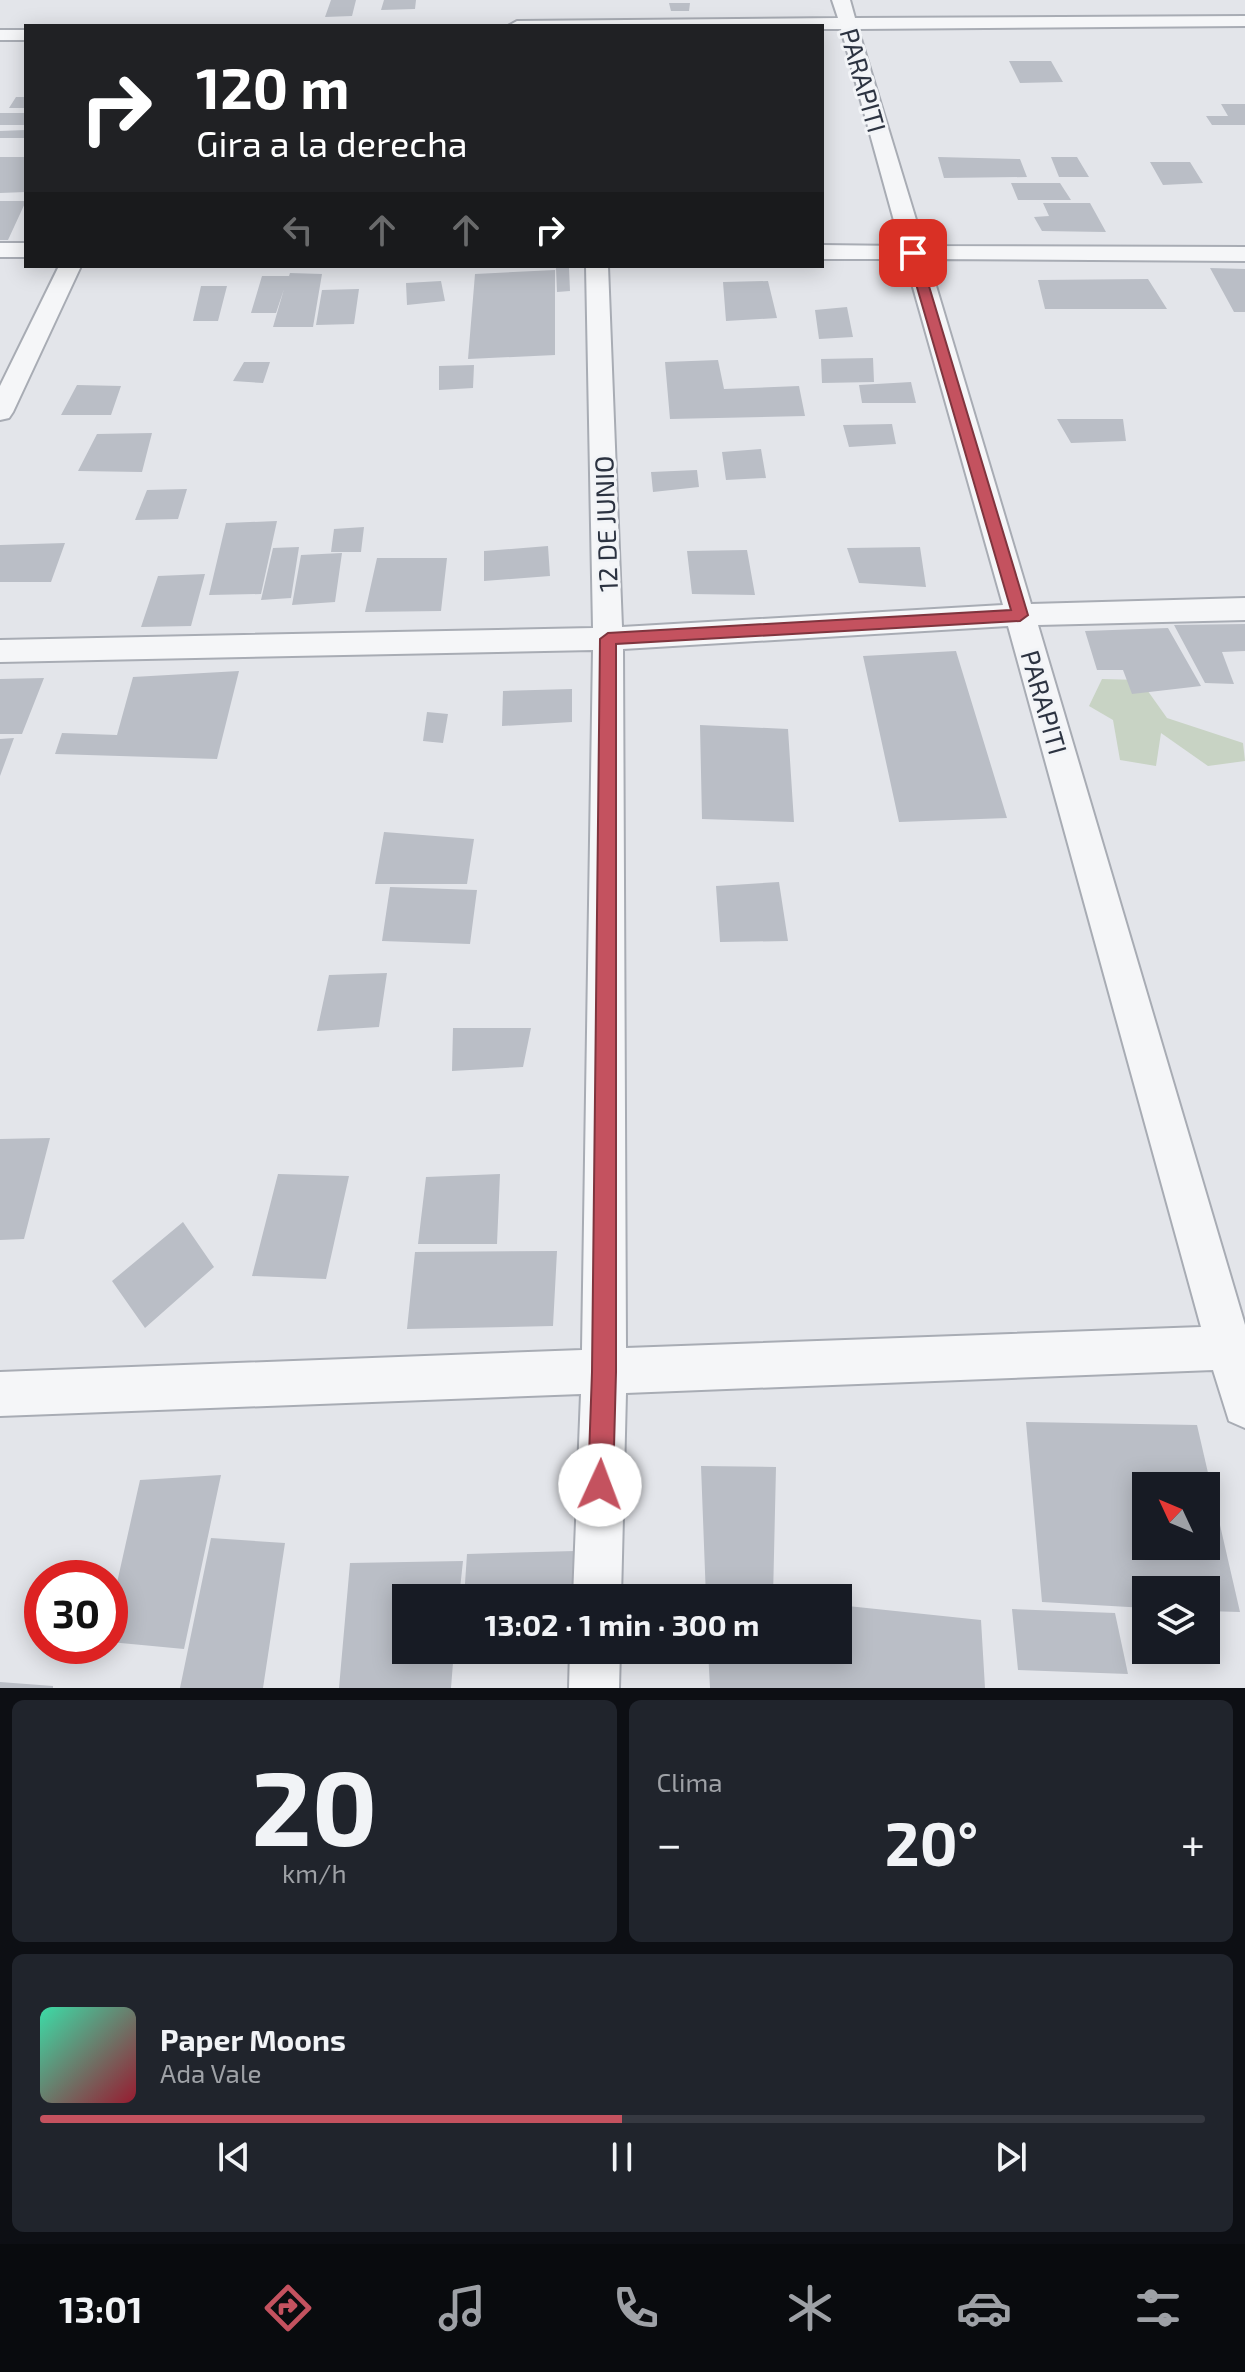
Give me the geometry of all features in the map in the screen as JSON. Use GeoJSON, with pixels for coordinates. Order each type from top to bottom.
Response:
{"type":"FeatureCollection","features":[{"type":"Feature","properties":{"kind":"street"},"geometry":{"type":"LineString","coordinates":[[549,24],[844,11],[1245,21]]}},
{"type":"Feature","properties":{"kind":"street","name":"PARAPITI"},"geometry":{"type":"LineString","coordinates":[[844,11],[1237,1348],[1245,1405]]}},
{"type":"Feature","properties":{"kind":"street"},"geometry":{"type":"LineString","coordinates":[[0,35],[24,35]]}},
{"type":"Feature","properties":{"kind":"street"},"geometry":{"type":"LineString","coordinates":[[0,250],[24,250]]}},
{"type":"Feature","properties":{"kind":"street"},"geometry":{"type":"LineString","coordinates":[[824,252],[1245,254]]}},
{"type":"Feature","properties":{"kind":"street"},"geometry":{"type":"LineString","coordinates":[[0,412],[69,268]]}},
{"type":"Feature","properties":{"kind":"street","name":"12 DE JUNIO"},"geometry":{"type":"LineString","coordinates":[[597,268],[608,639],[604,1372],[597,1584]]}},
{"type":"Feature","properties":{"kind":"street"},"geometry":{"type":"LineString","coordinates":[[0,651],[608,639],[1020,615],[1245,609]]}},
{"type":"Feature","properties":{"kind":"street"},"geometry":{"type":"LineString","coordinates":[[0,1394],[1237,1348]]}},
{"type":"Feature","properties":{"kind":"street"},"geometry":{"type":"LineString","coordinates":[[594,1688],[595,1664]]}},
{"type":"Feature","properties":{"kind":"green space"},"geometry":{"type":"Polygon","coordinates":[[[1102,679],[1140,680],[1167,718],[1243,743],[1245,761],[1208,766],[1161,733],[1156,766],[1120,760],[1113,720],[1089,706],[1102,679]]]}},
{"type":"Feature","properties":{"kind":"building"},"geometry":{"type":"Polygon","coordinates":[[[331,0],[356,0],[352,16],[325,17],[331,0]]]}},
{"type":"Feature","properties":{"kind":"building"},"geometry":{"type":"Polygon","coordinates":[[[384,0],[416,0],[415,9],[381,10],[384,0]]]}},
{"type":"Feature","properties":{"kind":"building"},"geometry":{"type":"Polygon","coordinates":[[[669,3],[690,3],[689,11],[671,11],[669,3]]]}},
{"type":"Feature","properties":{"kind":"building"},"geometry":{"type":"Polygon","coordinates":[[[1009,61],[1051,61],[1063,82],[1020,83],[1009,61]]]}},
{"type":"Feature","properties":{"kind":"building"},"geometry":{"type":"Polygon","coordinates":[[[16,97],[24,97],[24,108],[9,108],[16,97]]]}},
{"type":"Feature","properties":{"kind":"building"},"geometry":{"type":"Polygon","coordinates":[[[1221,104],[1245,104],[1245,125],[1212,125],[1206,116],[1228,116],[1221,104]]]}},
{"type":"Feature","properties":{"kind":"building"},"geometry":{"type":"Polygon","coordinates":[[[0,113],[24,113],[24,125],[0,125],[0,113]]]}},
{"type":"Feature","properties":{"kind":"building"},"geometry":{"type":"Polygon","coordinates":[[[24,130],[24,138],[0,138],[0,131],[24,130]]]}},
{"type":"Feature","properties":{"kind":"building"},"geometry":{"type":"Polygon","coordinates":[[[0,157],[24,157],[24,192],[0,193],[0,157]]]}},
{"type":"Feature","properties":{"kind":"building"},"geometry":{"type":"Polygon","coordinates":[[[938,157],[1020,159],[1027,177],[944,178],[938,157]]]}},
{"type":"Feature","properties":{"kind":"building"},"geometry":{"type":"Polygon","coordinates":[[[1051,157],[1077,157],[1089,177],[1059,177],[1051,157]]]}},
{"type":"Feature","properties":{"kind":"building"},"geometry":{"type":"Polygon","coordinates":[[[1150,162],[1190,162],[1203,183],[1163,185],[1150,162]]]}},
{"type":"Feature","properties":{"kind":"building"},"geometry":{"type":"Polygon","coordinates":[[[1011,183],[1060,183],[1071,200],[1018,200],[1011,183]]]}},
{"type":"Feature","properties":{"kind":"building"},"geometry":{"type":"Polygon","coordinates":[[[0,201],[24,201],[8,240],[0,240],[0,201]]]}},
{"type":"Feature","properties":{"kind":"building"},"geometry":{"type":"Polygon","coordinates":[[[1043,203],[1090,203],[1106,232],[1042,231],[1034,217],[1049,216],[1043,203]]]}},
{"type":"Feature","properties":{"kind":"building"},"geometry":{"type":"Polygon","coordinates":[[[556,268],[569,268],[570,291],[557,292],[556,268]]]}},
{"type":"Feature","properties":{"kind":"building"},"geometry":{"type":"Polygon","coordinates":[[[1210,268],[1245,269],[1245,312],[1234,312],[1210,268]]]}},
{"type":"Feature","properties":{"kind":"building"},"geometry":{"type":"Polygon","coordinates":[[[555,270],[555,355],[468,359],[475,274],[555,270]]]}},
{"type":"Feature","properties":{"kind":"building"},"geometry":{"type":"Polygon","coordinates":[[[290,273],[322,274],[313,327],[273,327],[284,289],[276,313],[251,313],[262,276],[289,276],[290,273]]]}},
{"type":"Feature","properties":{"kind":"building"},"geometry":{"type":"Polygon","coordinates":[[[1148,279],[1167,309],[1045,309],[1038,280],[1148,279]]]}},
{"type":"Feature","properties":{"kind":"building"},"geometry":{"type":"Polygon","coordinates":[[[441,281],[445,301],[407,305],[406,283],[441,281]]]}},
{"type":"Feature","properties":{"kind":"building"},"geometry":{"type":"Polygon","coordinates":[[[768,281],[777,318],[726,321],[723,282],[768,281]]]}},
{"type":"Feature","properties":{"kind":"building"},"geometry":{"type":"Polygon","coordinates":[[[201,286],[227,286],[218,321],[193,321],[201,286]]]}},
{"type":"Feature","properties":{"kind":"building"},"geometry":{"type":"Polygon","coordinates":[[[359,289],[354,324],[316,325],[322,290],[359,289]]]}},
{"type":"Feature","properties":{"kind":"building"},"geometry":{"type":"Polygon","coordinates":[[[847,307],[853,337],[819,339],[815,310],[847,307]]]}},
{"type":"Feature","properties":{"kind":"building"},"geometry":{"type":"Polygon","coordinates":[[[873,358],[874,382],[822,383],[821,359],[873,358]]]}},
{"type":"Feature","properties":{"kind":"building"},"geometry":{"type":"Polygon","coordinates":[[[718,360],[724,389],[799,386],[805,416],[670,419],[665,362],[718,360]]]}},
{"type":"Feature","properties":{"kind":"building"},"geometry":{"type":"Polygon","coordinates":[[[244,362],[270,362],[263,383],[233,381],[244,362]]]}},
{"type":"Feature","properties":{"kind":"building"},"geometry":{"type":"Polygon","coordinates":[[[474,365],[473,388],[439,390],[439,366],[474,365]]]}},
{"type":"Feature","properties":{"kind":"building"},"geometry":{"type":"Polygon","coordinates":[[[911,382],[916,403],[862,403],[859,385],[911,382]]]}},
{"type":"Feature","properties":{"kind":"building"},"geometry":{"type":"Polygon","coordinates":[[[77,385],[121,386],[111,415],[61,415],[77,385]]]}},
{"type":"Feature","properties":{"kind":"building"},"geometry":{"type":"Polygon","coordinates":[[[1057,419],[1123,419],[1126,441],[1071,443],[1057,419]]]}},
{"type":"Feature","properties":{"kind":"building"},"geometry":{"type":"Polygon","coordinates":[[[892,424],[896,444],[849,447],[843,425],[892,424]]]}},
{"type":"Feature","properties":{"kind":"building"},"geometry":{"type":"Polygon","coordinates":[[[152,433],[142,472],[78,471],[97,434],[152,433]]]}},
{"type":"Feature","properties":{"kind":"building"},"geometry":{"type":"Polygon","coordinates":[[[761,449],[766,478],[726,480],[722,452],[761,449]]]}},
{"type":"Feature","properties":{"kind":"building"},"geometry":{"type":"Polygon","coordinates":[[[697,470],[699,487],[653,492],[651,472],[697,470]]]}},
{"type":"Feature","properties":{"kind":"building"},"geometry":{"type":"Polygon","coordinates":[[[187,489],[178,519],[135,520],[147,490],[187,489]]]}},
{"type":"Feature","properties":{"kind":"building"},"geometry":{"type":"Polygon","coordinates":[[[277,521],[261,594],[209,595],[226,523],[277,521]]]}},
{"type":"Feature","properties":{"kind":"building"},"geometry":{"type":"Polygon","coordinates":[[[364,527],[361,552],[331,552],[334,529],[364,527]]]}},
{"type":"Feature","properties":{"kind":"building"},"geometry":{"type":"Polygon","coordinates":[[[65,543],[51,582],[0,582],[0,545],[65,543]]]}},
{"type":"Feature","properties":{"kind":"building"},"geometry":{"type":"Polygon","coordinates":[[[548,546],[550,576],[484,581],[484,551],[548,546]]]}},
{"type":"Feature","properties":{"kind":"building"},"geometry":{"type":"Polygon","coordinates":[[[299,547],[291,598],[261,600],[273,548],[299,547]]]}},
{"type":"Feature","properties":{"kind":"building"},"geometry":{"type":"Polygon","coordinates":[[[920,547],[926,587],[859,583],[847,548],[920,547]]]}},
{"type":"Feature","properties":{"kind":"building"},"geometry":{"type":"Polygon","coordinates":[[[747,550],[755,595],[692,594],[687,551],[747,550]]]}},
{"type":"Feature","properties":{"kind":"building"},"geometry":{"type":"Polygon","coordinates":[[[342,553],[335,602],[292,605],[301,555],[342,553]]]}},
{"type":"Feature","properties":{"kind":"building"},"geometry":{"type":"Polygon","coordinates":[[[377,558],[447,558],[441,611],[365,612],[377,558]]]}},
{"type":"Feature","properties":{"kind":"building"},"geometry":{"type":"Polygon","coordinates":[[[205,574],[191,626],[141,627],[158,576],[205,574]]]}},
{"type":"Feature","properties":{"kind":"building"},"geometry":{"type":"Polygon","coordinates":[[[1245,624],[1245,651],[1222,652],[1234,684],[1205,683],[1174,625],[1245,624]]]}},
{"type":"Feature","properties":{"kind":"building"},"geometry":{"type":"Polygon","coordinates":[[[1168,628],[1201,686],[1132,694],[1123,670],[1097,670],[1085,631],[1168,628]]]}},
{"type":"Feature","properties":{"kind":"building"},"geometry":{"type":"Polygon","coordinates":[[[956,651],[1007,818],[899,822],[863,656],[956,651]]]}},
{"type":"Feature","properties":{"kind":"building"},"geometry":{"type":"Polygon","coordinates":[[[239,671],[217,759],[55,754],[62,733],[117,735],[133,677],[239,671]]]}},
{"type":"Feature","properties":{"kind":"building"},"geometry":{"type":"Polygon","coordinates":[[[44,678],[22,734],[0,734],[0,679],[44,678]]]}},
{"type":"Feature","properties":{"kind":"building"},"geometry":{"type":"Polygon","coordinates":[[[572,689],[572,722],[502,726],[503,691],[572,689]]]}},
{"type":"Feature","properties":{"kind":"building"},"geometry":{"type":"Polygon","coordinates":[[[427,712],[448,714],[443,743],[423,741],[427,712]]]}},
{"type":"Feature","properties":{"kind":"building"},"geometry":{"type":"Polygon","coordinates":[[[700,725],[788,729],[794,822],[702,819],[700,725]]]}},
{"type":"Feature","properties":{"kind":"building"},"geometry":{"type":"Polygon","coordinates":[[[14,738],[0,776],[0,739],[14,738]]]}},
{"type":"Feature","properties":{"kind":"building"},"geometry":{"type":"Polygon","coordinates":[[[384,832],[474,839],[467,884],[375,884],[384,832]]]}},
{"type":"Feature","properties":{"kind":"building"},"geometry":{"type":"Polygon","coordinates":[[[779,882],[788,941],[720,942],[716,886],[779,882]]]}},
{"type":"Feature","properties":{"kind":"building"},"geometry":{"type":"Polygon","coordinates":[[[390,887],[477,890],[470,944],[382,941],[390,887]]]}},
{"type":"Feature","properties":{"kind":"building"},"geometry":{"type":"Polygon","coordinates":[[[387,973],[379,1027],[317,1031],[329,975],[387,973]]]}},
{"type":"Feature","properties":{"kind":"building"},"geometry":{"type":"Polygon","coordinates":[[[453,1028],[531,1028],[523,1067],[452,1071],[453,1028]]]}},
{"type":"Feature","properties":{"kind":"building"},"geometry":{"type":"Polygon","coordinates":[[[50,1138],[24,1239],[0,1240],[0,1139],[50,1138]]]}},
{"type":"Feature","properties":{"kind":"building"},"geometry":{"type":"Polygon","coordinates":[[[278,1174],[349,1176],[326,1279],[252,1276],[278,1174]]]}},
{"type":"Feature","properties":{"kind":"building"},"geometry":{"type":"Polygon","coordinates":[[[500,1174],[497,1244],[418,1244],[426,1177],[500,1174]]]}},
{"type":"Feature","properties":{"kind":"building"},"geometry":{"type":"Polygon","coordinates":[[[183,1222],[214,1267],[145,1328],[112,1281],[183,1222]]]}},
{"type":"Feature","properties":{"kind":"building"},"geometry":{"type":"Polygon","coordinates":[[[557,1251],[553,1326],[407,1329],[415,1252],[557,1251]]]}},
{"type":"Feature","properties":{"kind":"building"},"geometry":{"type":"Polygon","coordinates":[[[1026,1422],[1197,1425],[1208,1472],[1132,1472],[1132,1560],[1220,1560],[1220,1525],[1240,1612],[1220,1611],[1220,1576],[1132,1576],[1132,1607],[1042,1602],[1026,1422]]]}},
{"type":"Feature","properties":{"kind":"building"},"geometry":{"type":"Polygon","coordinates":[[[701,1466],[776,1467],[773,1584],[705,1584],[701,1466]]]}},
{"type":"Feature","properties":{"kind":"building"},"geometry":{"type":"Polygon","coordinates":[[[221,1475],[184,1649],[128,1644],[128,1560],[122,1560],[140,1480],[221,1475]]]}},
{"type":"Feature","properties":{"kind":"building"},"geometry":{"type":"Polygon","coordinates":[[[211,1538],[285,1543],[263,1688],[180,1688],[211,1538]]]}},
{"type":"Feature","properties":{"kind":"building"},"geometry":{"type":"Polygon","coordinates":[[[575,1551],[575,1584],[465,1584],[467,1554],[575,1551]]]}},
{"type":"Feature","properties":{"kind":"building"},"geometry":{"type":"Polygon","coordinates":[[[463,1561],[461,1584],[392,1584],[392,1664],[453,1664],[451,1688],[339,1688],[350,1563],[463,1561]]]}},
{"type":"Feature","properties":{"kind":"building"},"geometry":{"type":"Polygon","coordinates":[[[852,1606],[981,1620],[985,1688],[710,1688],[709,1664],[852,1664],[852,1606]]]}},
{"type":"Feature","properties":{"kind":"building"},"geometry":{"type":"Polygon","coordinates":[[[1012,1609],[1115,1613],[1128,1674],[1018,1670],[1012,1609]]]}},
{"type":"Feature","properties":{"kind":"building"},"geometry":{"type":"Polygon","coordinates":[[[0,1682],[53,1686],[53,1688],[0,1688],[0,1682]]]}},
{"type":"Feature","properties":{"kind":"route"},"geometry":{"type":"LineString","coordinates":[[600,1485],[604,1372],[608,639],[1020,615],[913,253]]}}]}
